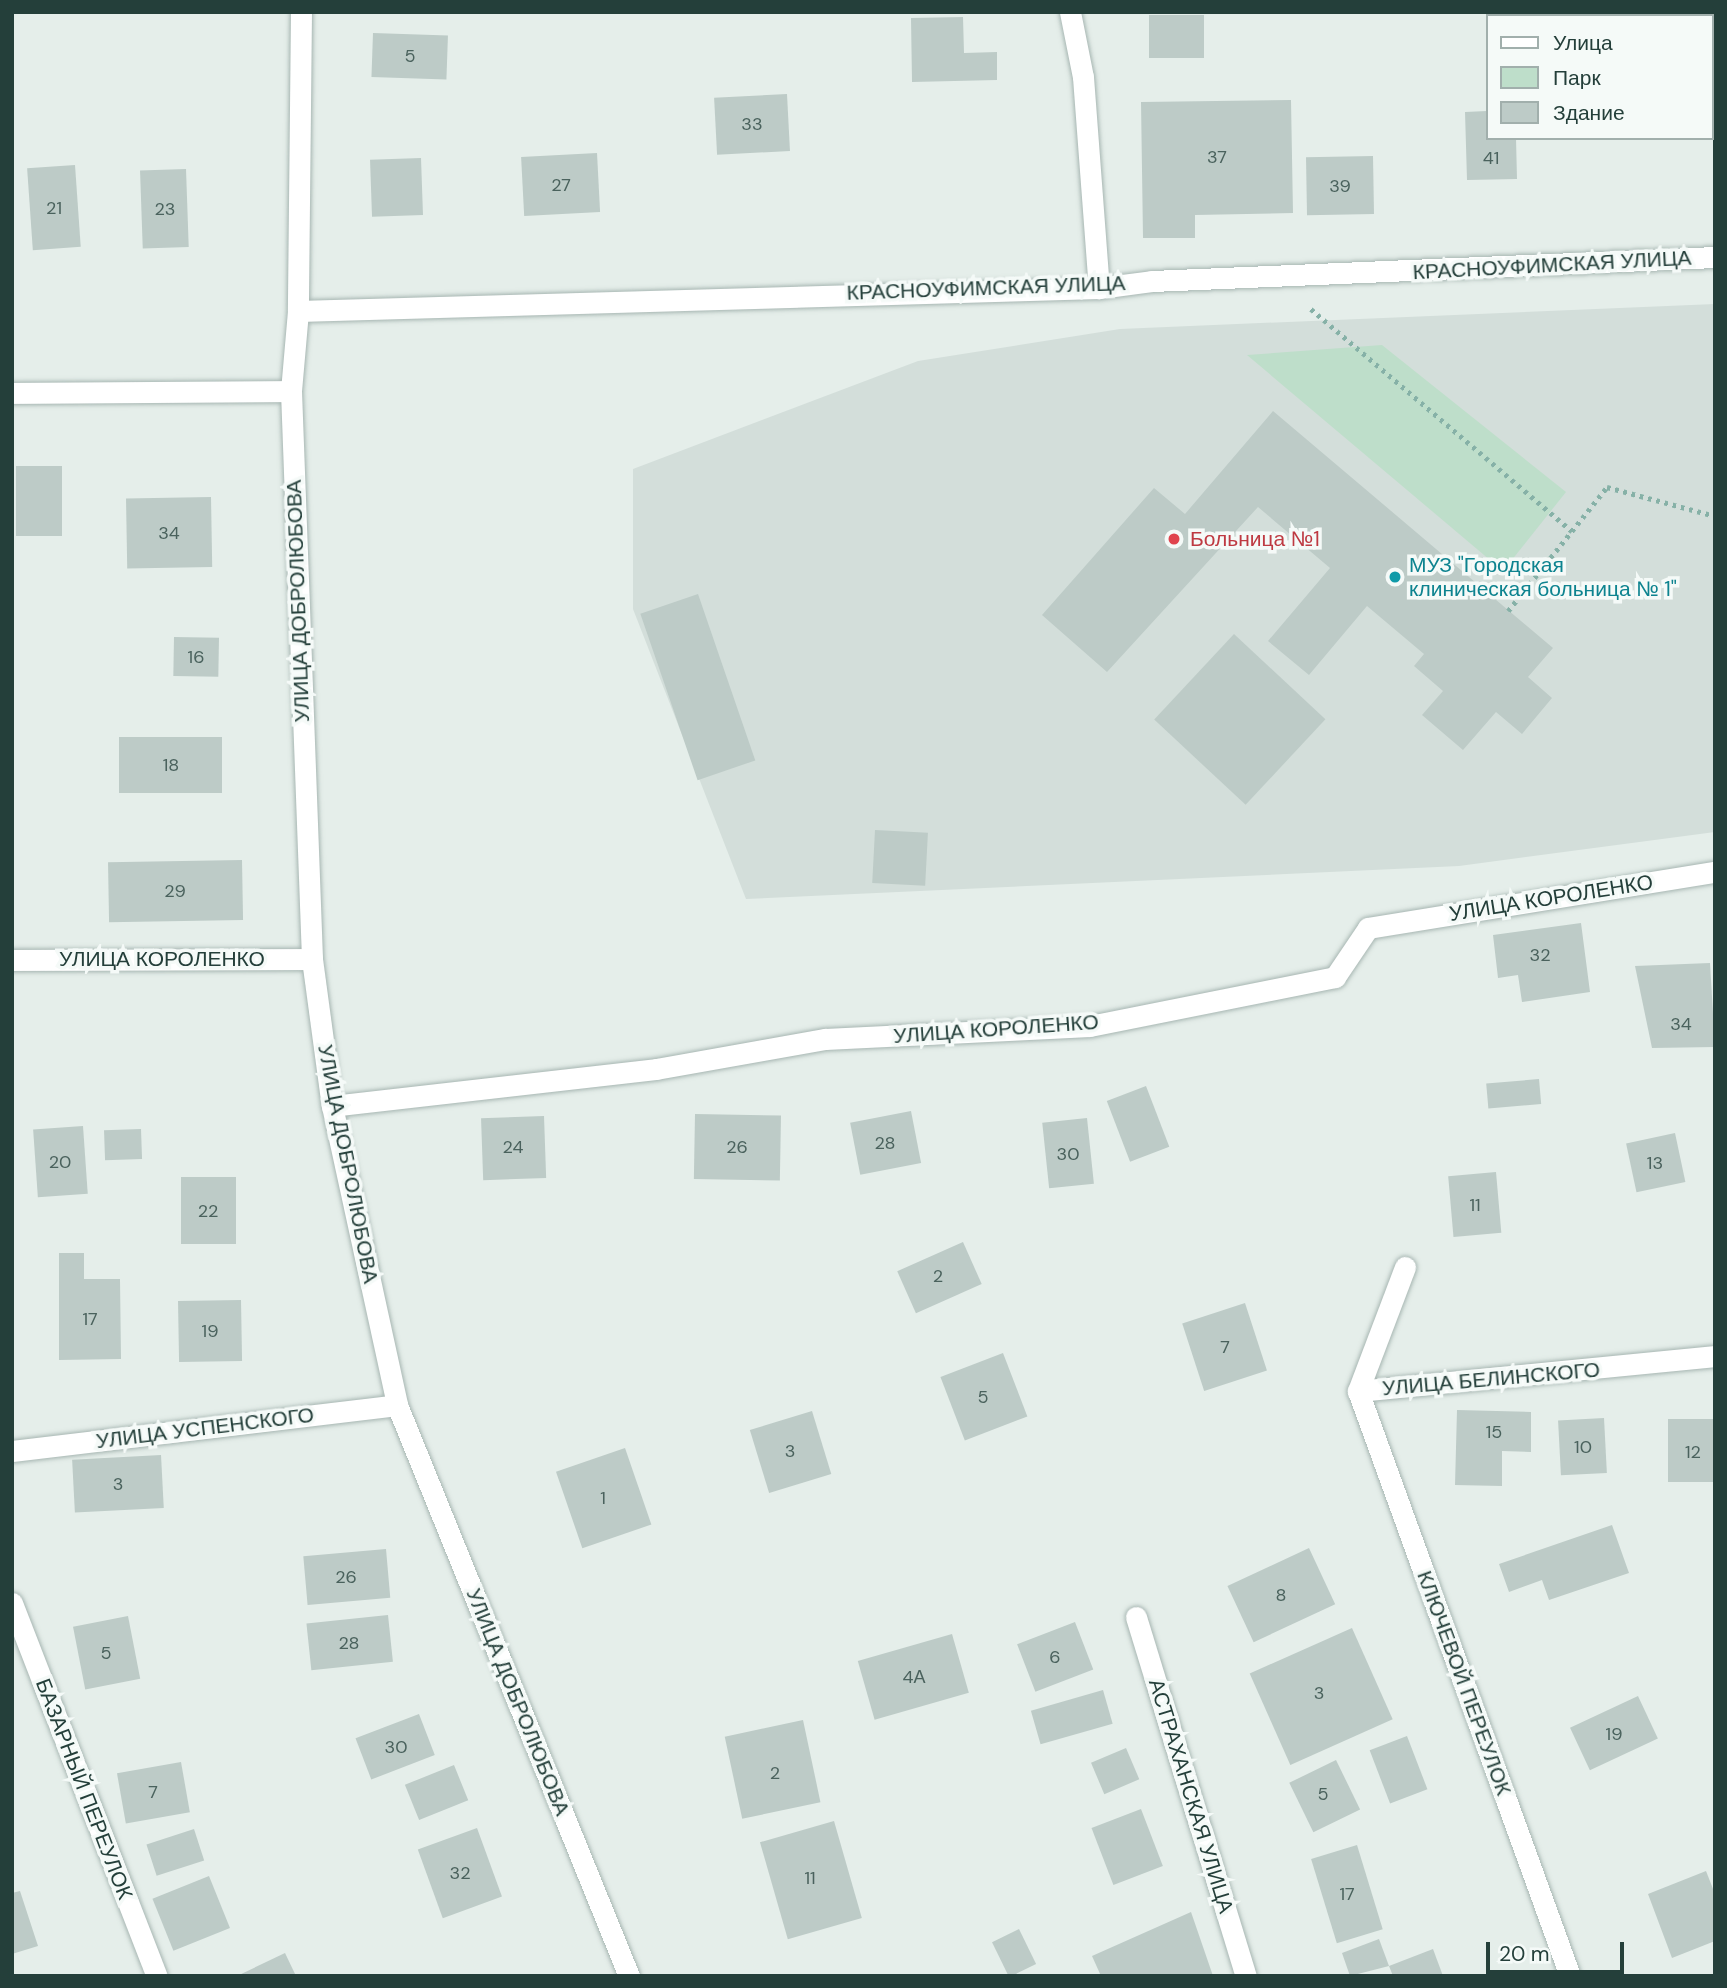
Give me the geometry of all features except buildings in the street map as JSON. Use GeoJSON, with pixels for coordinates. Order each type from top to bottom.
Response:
{"type":"FeatureCollection","features":[{"type":"Feature","properties":{"kind":"street","name":"УЛИЦА ДОБРОЛЮБОВА"},"geometry":{"type":"LineString","coordinates":[[300,12],[298,311],[290,391],[312,959],[332,1107],[397,1405],[629,1976]]}},
{"type":"Feature","properties":{"kind":"street"},"geometry":{"type":"LineString","coordinates":[[1070,12],[1083,77],[1099,288]]}},
{"type":"Feature","properties":{"kind":"street","name":"КРАСНОУФИМСКАЯ УЛИЦА"},"geometry":{"type":"LineString","coordinates":[[298,311],[1099,288],[1152,281],[1276,279],[1715,257]]}},
{"type":"Feature","properties":{"kind":"street"},"geometry":{"type":"LineString","coordinates":[[12,393],[290,391]]}},
{"type":"Feature","properties":{"kind":"street","name":"УЛИЦА КОРОЛЕНКО"},"geometry":{"type":"LineString","coordinates":[[332,1107],[656,1069],[825,1039],[1090,1026],[1335,977],[1368,928],[1715,872]]}},
{"type":"Feature","properties":{"kind":"street","name":"УЛИЦА КОРОЛЕНКО"},"geometry":{"type":"LineString","coordinates":[[12,960],[312,959]]}},
{"type":"Feature","properties":{"kind":"street","name":"УЛИЦА БЕЛИНСКОГО"},"geometry":{"type":"LineString","coordinates":[[1405,1267],[1358,1391],[1715,1356]]}},
{"type":"Feature","properties":{"kind":"street","name":"КЛЮЧЕВОЙ ПЕРЕУЛОК"},"geometry":{"type":"LineString","coordinates":[[1358,1391],[1570,1976]]}},
{"type":"Feature","properties":{"kind":"street","name":"УЛИЦА УСПЕНСКОГО"},"geometry":{"type":"LineString","coordinates":[[12,1451],[397,1405]]}},
{"type":"Feature","properties":{"kind":"street","name":"БАЗАРНЫЙ ПЕРЕУЛОК"},"geometry":{"type":"LineString","coordinates":[[12,1603],[157,1976]]}},
{"type":"Feature","properties":{"kind":"street","name":"АСТРАХАНСКАЯ УЛИЦА"},"geometry":{"type":"LineString","coordinates":[[1136,1617],[1246,1976]]}},
{"type":"Feature","properties":{"kind":"path"},"geometry":{"type":"LineString","coordinates":[[1276,279],[1572,531]]}},
{"type":"Feature","properties":{"kind":"path"},"geometry":{"type":"LineString","coordinates":[[1508,611],[1607,487],[1715,516]]}},
{"type":"Feature","properties":{"kind":"shaded area","name":"Больница №1"},"geometry":{"type":"Polygon","coordinates":[[[1715,304],[1715,832],[1459,866],[746,899],[633,609],[633,469],[918,361],[1120,329],[1715,304]]]}},
{"type":"Feature","properties":{"kind":"green space"},"geometry":{"type":"Polygon","coordinates":[[[1382,345],[1566,492],[1503,571],[1247,355],[1382,345]]]}},
{"type":"Feature","properties":{"kind":"place","name":"Больница №1"},"geometry":{"type":"Point","coordinates":[1174,539]}},
{"type":"Feature","properties":{"kind":"place","name":"МУЗ \"Городская клиническая больница № 1\""},"geometry":{"type":"Point","coordinates":[1395,577]}}]}
